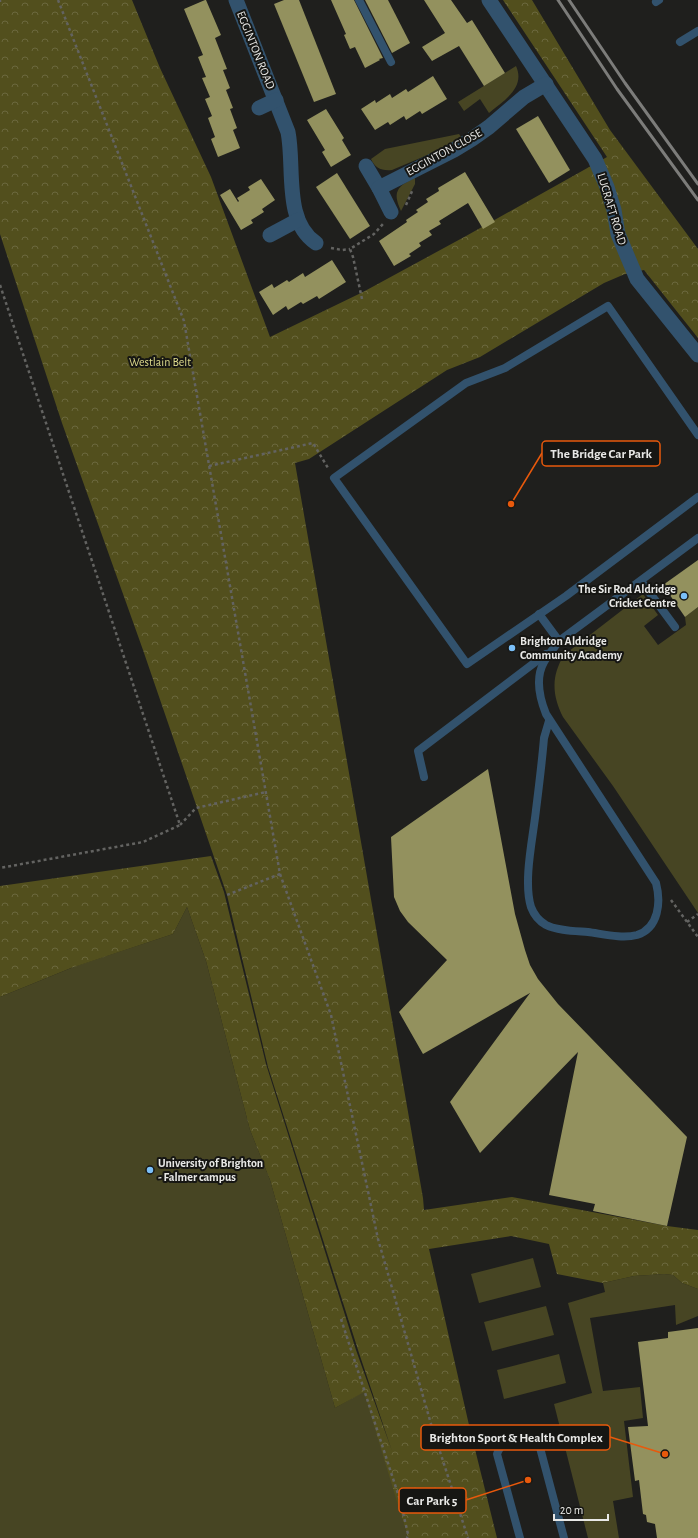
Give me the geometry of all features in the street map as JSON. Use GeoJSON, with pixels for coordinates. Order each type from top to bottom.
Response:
{"type":"FeatureCollection","features":[{"type":"Feature","properties":{"kind":"street","name":"EGGINTON ROAD"},"geometry":{"type":"LineString","coordinates":[[236,0],[288,132],[291,144],[293,201],[298,220],[306,234],[316,243]]}},
{"type":"Feature","properties":{"kind":"street","name":"LUCRAFT ROAD"},"geometry":{"type":"LineString","coordinates":[[489,0],[595,159],[609,192],[618,234],[637,279],[698,355]]}},
{"type":"Feature","properties":{"kind":"street","name":"EGGINTON CLOSE"},"geometry":{"type":"LineString","coordinates":[[379,188],[454,150],[472,139],[489,127],[524,97],[546,84]]}},
{"type":"Feature","properties":{"kind":"street","name":"EGGINTON ROAD"},"geometry":{"type":"LineString","coordinates":[[260,108],[276,100]]}},
{"type":"Feature","properties":{"kind":"street"},"geometry":{"type":"LineString","coordinates":[[366,166],[394,214]]}},
{"type":"Feature","properties":{"kind":"street"},"geometry":{"type":"LineString","coordinates":[[270,235],[298,220]]}},
{"type":"Feature","properties":{"kind":"lane"},"geometry":{"type":"LineString","coordinates":[[359,0],[391,62]]}},
{"type":"Feature","properties":{"kind":"lane"},"geometry":{"type":"LineString","coordinates":[[680,42],[698,31]]}},
{"type":"Feature","properties":{"kind":"lane"},"geometry":{"type":"LineString","coordinates":[[698,435],[608,306],[505,368],[466,383],[334,478],[467,664],[633,547],[698,498]]}},
{"type":"Feature","properties":{"kind":"lane"},"geometry":{"type":"LineString","coordinates":[[550,721],[544,738],[530,852],[528,885],[531,908],[541,922],[558,929],[615,936],[637,934],[644,931],[656,916],[659,905],[656,883],[550,721],[541,702],[539,686],[540,674],[543,663],[559,641],[698,538]]}},
{"type":"Feature","properties":{"kind":"lane"},"geometry":{"type":"LineString","coordinates":[[641,581],[675,627]]}},
{"type":"Feature","properties":{"kind":"lane"},"geometry":{"type":"LineString","coordinates":[[539,614],[559,641]]}},
{"type":"Feature","properties":{"kind":"lane"},"geometry":{"type":"LineString","coordinates":[[424,777],[418,751],[554,649]]}},
{"type":"Feature","properties":{"kind":"lane"},"geometry":{"type":"LineString","coordinates":[[520,1538],[497,1454],[502,1445],[509,1440],[530,1437],[538,1444],[564,1538]]}},
{"type":"Feature","properties":{"kind":"path"},"geometry":{"type":"LineString","coordinates":[[58,0],[184,321],[280,874],[331,1015],[378,1239],[431,1424],[468,1538]]}},
{"type":"Feature","properties":{"kind":"path"},"geometry":{"type":"LineString","coordinates":[[362,299],[353,256],[350,249],[374,234],[394,214],[416,184]]}},
{"type":"Feature","properties":{"kind":"path"},"geometry":{"type":"LineString","coordinates":[[0,285],[180,825]]}},
{"type":"Feature","properties":{"kind":"path"},"geometry":{"type":"LineString","coordinates":[[209,466],[313,443],[334,478]]}},
{"type":"Feature","properties":{"kind":"path"},"geometry":{"type":"LineString","coordinates":[[0,868],[144,842],[180,825],[196,808],[266,792]]}},
{"type":"Feature","properties":{"kind":"path"},"geometry":{"type":"LineString","coordinates":[[227,895],[280,874]]}},
{"type":"Feature","properties":{"kind":"path"},"geometry":{"type":"LineString","coordinates":[[670,898],[698,937]]}},
{"type":"Feature","properties":{"kind":"path"},"geometry":{"type":"LineString","coordinates":[[687,922],[698,914]]}},
{"type":"Feature","properties":{"kind":"path"},"geometry":{"type":"LineString","coordinates":[[341,1319],[400,1500],[408,1538]]}},
{"type":"Feature","properties":{"kind":"shaded area"},"geometry":{"type":"Polygon","coordinates":[[[516,66],[518,81],[516,87],[501,104],[489,113],[480,99],[464,111],[458,102],[516,66]]]}},
{"type":"Feature","properties":{"kind":"shaded area"},"geometry":{"type":"Polygon","coordinates":[[[459,134],[461,137],[437,151],[392,170],[379,168],[374,165],[371,159],[385,149],[459,134]]]}},
{"type":"Feature","properties":{"kind":"shaded area"},"geometry":{"type":"Polygon","coordinates":[[[415,178],[415,184],[401,211],[397,199],[398,190],[404,184],[415,178]]]}},
{"type":"Feature","properties":{"kind":"shaded area"},"geometry":{"type":"Polygon","coordinates":[[[643,594],[658,615],[644,626],[658,645],[686,625],[685,617],[698,607],[698,913],[613,786],[563,717],[559,709],[555,693],[555,678],[564,655],[643,594]]]}},
{"type":"Feature","properties":{"kind":"shaded area","name":"University of Brighton - Falmer campus"},"geometry":{"type":"Polygon","coordinates":[[[187,907],[206,961],[250,1130],[270,1180],[335,1408],[364,1391],[377,1429],[408,1538],[0,1538],[0,997],[76,966],[173,934],[187,907]]]}},
{"type":"Feature","properties":{"kind":"shaded area"},"geometry":{"type":"Polygon","coordinates":[[[533,1258],[541,1287],[479,1303],[471,1274],[533,1258]]]}},
{"type":"Feature","properties":{"kind":"shaded area"},"geometry":{"type":"Polygon","coordinates":[[[664,1274],[673,1275],[682,1283],[698,1289],[698,1316],[676,1325],[675,1305],[590,1318],[603,1391],[640,1387],[643,1418],[624,1421],[633,1497],[613,1501],[619,1538],[588,1538],[554,1404],[592,1393],[568,1303],[605,1292],[603,1283],[634,1276],[664,1274]]]}},
{"type":"Feature","properties":{"kind":"shaded area"},"geometry":{"type":"Polygon","coordinates":[[[546,1306],[554,1335],[492,1351],[484,1322],[546,1306]]]}},
{"type":"Feature","properties":{"kind":"shaded area"},"geometry":{"type":"Polygon","coordinates":[[[559,1354],[566,1383],[504,1399],[497,1370],[559,1354]]]}},
{"type":"Feature","properties":{"kind":"green space","name":"Westlain Belt"},"geometry":{"type":"Polygon","coordinates":[[[0,0],[132,0],[160,68],[211,177],[270,337],[363,292],[607,157],[503,0],[532,0],[610,130],[698,249],[698,338],[644,270],[625,274],[604,283],[480,357],[447,370],[309,459],[295,463],[424,1210],[512,1197],[667,1226],[698,1230],[698,1289],[682,1283],[673,1275],[664,1274],[634,1276],[603,1283],[557,1274],[549,1244],[511,1236],[429,1249],[469,1425],[497,1538],[408,1538],[364,1392],[335,1408],[270,1180],[250,1130],[206,961],[187,907],[173,934],[71,968],[0,997],[0,886],[211,856],[224,892],[266,1064],[356,1350],[392,1451],[359,1353],[268,1067],[227,895],[143,650],[62,423],[0,234],[0,0]]]}},
{"type":"Feature","properties":{"kind":"building"},"geometry":{"type":"Polygon","coordinates":[[[205,0],[221,35],[215,38],[227,69],[223,70],[230,88],[226,90],[233,108],[230,109],[237,128],[233,130],[240,148],[218,157],[211,139],[215,137],[208,118],[212,116],[205,99],[210,97],[202,78],[206,77],[198,57],[203,55],[184,9],[205,0]]]}},
{"type":"Feature","properties":{"kind":"building"},"geometry":{"type":"Polygon","coordinates":[[[284,0],[299,0],[336,94],[314,102],[274,4],[284,0]]]}},
{"type":"Feature","properties":{"kind":"building"},"geometry":{"type":"Polygon","coordinates":[[[331,0],[354,0],[383,58],[365,68],[355,47],[350,49],[344,35],[346,34],[331,0]]]}},
{"type":"Feature","properties":{"kind":"building"},"geometry":{"type":"Polygon","coordinates":[[[365,0],[388,0],[410,43],[392,53],[365,0]]]}},
{"type":"Feature","properties":{"kind":"building"},"geometry":{"type":"Polygon","coordinates":[[[424,0],[451,0],[467,23],[472,20],[505,73],[484,86],[459,46],[432,61],[422,47],[445,33],[424,0]]]}},
{"type":"Feature","properties":{"kind":"building"},"geometry":{"type":"Polygon","coordinates":[[[433,76],[447,99],[422,114],[420,111],[406,120],[404,116],[390,125],[388,122],[375,130],[361,109],[375,100],[376,103],[390,94],[392,98],[406,89],[408,92],[433,76]]]}},
{"type":"Feature","properties":{"kind":"building"},"geometry":{"type":"Polygon","coordinates":[[[326,109],[344,138],[342,140],[351,155],[331,167],[322,152],[325,150],[307,120],[326,109]]]}},
{"type":"Feature","properties":{"kind":"building"},"geometry":{"type":"Polygon","coordinates":[[[538,116],[570,170],[549,183],[516,129],[538,116]]]}},
{"type":"Feature","properties":{"kind":"building"},"geometry":{"type":"Polygon","coordinates":[[[465,172],[495,222],[483,229],[468,203],[439,221],[441,224],[429,231],[432,235],[419,243],[421,246],[409,254],[411,256],[394,266],[379,241],[407,222],[406,220],[418,212],[416,210],[428,202],[426,199],[439,191],[438,188],[465,172]]]}},
{"type":"Feature","properties":{"kind":"building"},"geometry":{"type":"Polygon","coordinates":[[[337,173],[370,226],[350,239],[316,187],[337,173]]]}},
{"type":"Feature","properties":{"kind":"building"},"geometry":{"type":"Polygon","coordinates":[[[261,179],[275,200],[262,209],[264,212],[251,220],[253,223],[241,230],[220,195],[230,189],[238,202],[239,201],[237,198],[250,190],[248,187],[261,179]]]}},
{"type":"Feature","properties":{"kind":"building"},"geometry":{"type":"Polygon","coordinates":[[[332,260],[346,282],[319,299],[317,296],[303,304],[301,302],[288,310],[286,306],[273,315],[259,292],[272,284],[274,288],[287,280],[289,282],[303,273],[305,277],[332,260]]]}},
{"type":"Feature","properties":{"kind":"building","name":"The Sir Rod Aldridge Cricket Centre"},"geometry":{"type":"Polygon","coordinates":[[[698,560],[698,607],[685,617],[663,585],[698,560]]]}},
{"type":"Feature","properties":{"kind":"building"},"geometry":{"type":"Polygon","coordinates":[[[488,769],[515,914],[530,965],[538,979],[558,1004],[687,1137],[667,1226],[593,1211],[595,1204],[549,1195],[578,1052],[480,1153],[450,1102],[530,993],[423,1054],[399,1012],[447,960],[408,922],[400,911],[394,897],[391,837],[488,769]]]}},
{"type":"Feature","properties":{"kind":"building"},"geometry":{"type":"Polygon","coordinates":[[[698,1328],[698,1538],[657,1538],[655,1524],[647,1522],[646,1515],[643,1514],[639,1480],[635,1481],[628,1427],[648,1426],[638,1342],[668,1338],[668,1332],[698,1328]]]}},
{"type":"Feature","properties":{"kind":"railway"},"geometry":{"type":"LineString","coordinates":[[558,0],[617,89],[698,200]]}},
{"type":"Feature","properties":{"kind":"railway"},"geometry":{"type":"LineString","coordinates":[[569,0],[625,83],[698,184]]}},
{"type":"Feature","properties":{"kind":"place","name":"The Bridge Car Park"},"geometry":{"type":"Point","coordinates":[511,504]}},
{"type":"Feature","properties":{"kind":"place","name":"The Sir Rod Aldridge Cricket Centre"},"geometry":{"type":"Point","coordinates":[684,596]}},
{"type":"Feature","properties":{"kind":"place","name":"Brighton Aldridge Community Academy"},"geometry":{"type":"Point","coordinates":[512,648]}},
{"type":"Feature","properties":{"kind":"place","name":"University of Brighton - Falmer campus"},"geometry":{"type":"Point","coordinates":[150,1170]}},
{"type":"Feature","properties":{"kind":"place","name":"Brighton Sport & Health Complex"},"geometry":{"type":"Point","coordinates":[665,1454]}},
{"type":"Feature","properties":{"kind":"place","name":"Car Park 5"},"geometry":{"type":"Point","coordinates":[528,1480]}}]}
